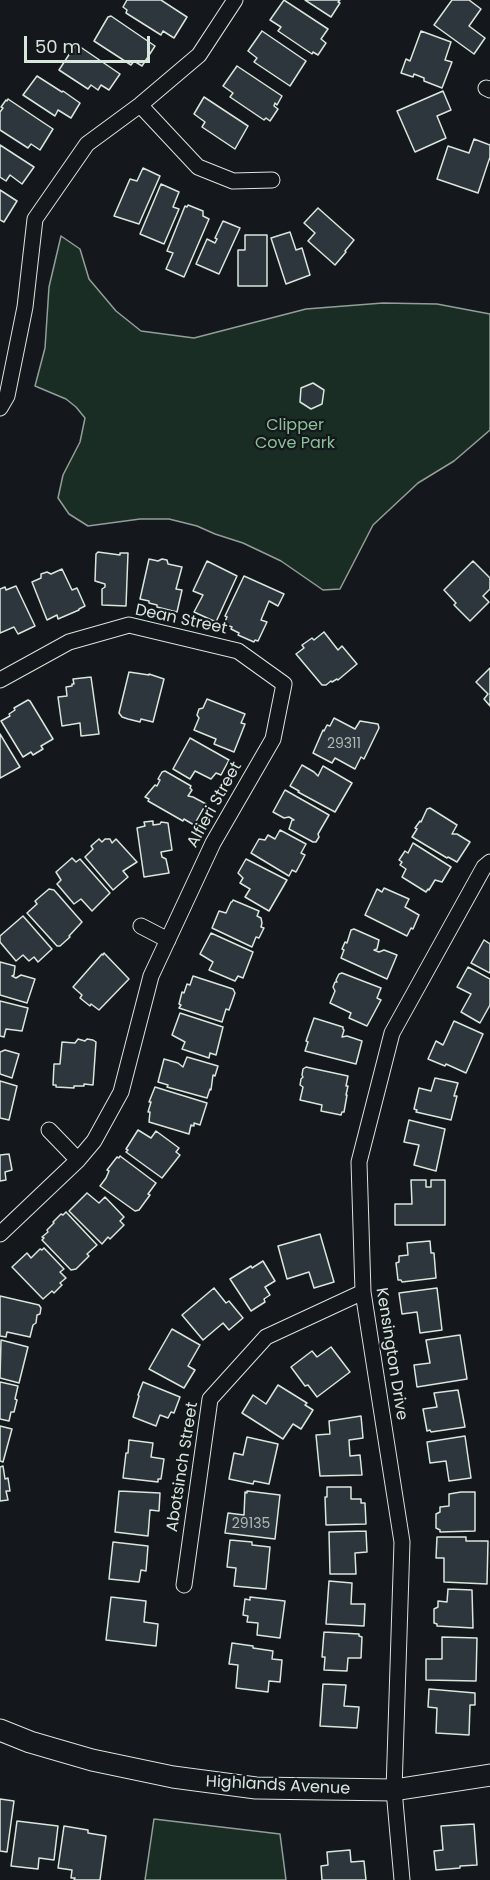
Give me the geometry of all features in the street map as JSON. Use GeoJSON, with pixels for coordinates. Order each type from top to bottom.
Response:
{"type":"FeatureCollection","features":[{"type":"Feature","properties":{"kind":"main road","name":"Highlands Avenue"},"geometry":{"type":"LineString","coordinates":[[0,1730],[30,1742],[92,1760],[206,1783],[279,1789],[394,1790],[490,1774]]}},
{"type":"Feature","properties":{"kind":"street"},"geometry":{"type":"LineString","coordinates":[[0,408],[7,396],[25,307],[35,219],[87,144],[140,105],[199,55],[235,0]]}},
{"type":"Feature","properties":{"kind":"street"},"geometry":{"type":"LineString","coordinates":[[140,105],[198,167],[233,181],[272,180]]}},
{"type":"Feature","properties":{"kind":"street","name":"Dean Street"},"geometry":{"type":"LineString","coordinates":[[0,680],[69,642],[129,625],[238,651],[284,684]]}},
{"type":"Feature","properties":{"kind":"street","name":"Alfieri Street"},"geometry":{"type":"LineString","coordinates":[[0,1234],[78,1160],[94,1141],[121,1092],[151,976],[213,843],[273,739],[284,684]]}},
{"type":"Feature","properties":{"kind":"street","name":"Kensington Drive"},"geometry":{"type":"LineString","coordinates":[[402,1880],[394,1790],[402,1542],[363,1292],[359,1162],[393,1033],[488,867]]}},
{"type":"Feature","properties":{"kind":"street"},"geometry":{"type":"LineString","coordinates":[[141,926],[168,940]]}},
{"type":"Feature","properties":{"kind":"street"},"geometry":{"type":"LineString","coordinates":[[49,1130],[78,1160]]}},
{"type":"Feature","properties":{"kind":"street","name":"Abotsinch Street"},"geometry":{"type":"LineString","coordinates":[[184,1585],[210,1399],[266,1337],[363,1292]]}},
{"type":"Feature","properties":{"kind":"green space","name":"Clipper Cove Park"},"geometry":{"type":"Polygon","coordinates":[[[61,236],[80,249],[89,279],[116,311],[141,331],[194,338],[306,309],[383,303],[437,304],[490,314],[490,430],[454,461],[418,483],[373,525],[340,589],[323,590],[281,561],[243,543],[197,526],[169,519],[140,519],[88,526],[69,514],[58,498],[63,475],[80,442],[85,418],[66,399],[35,386],[45,348],[49,287],[61,236]]]}},
{"type":"Feature","properties":{"kind":"green space"},"geometry":{"type":"Polygon","coordinates":[[[154,1819],[280,1834],[286,1880],[145,1880],[154,1819]]]}},
{"type":"Feature","properties":{"kind":"building"},"geometry":{"type":"Polygon","coordinates":[[[127,0],[161,0],[187,17],[174,38],[163,31],[161,35],[126,13],[127,10],[123,7],[127,0]]]}},
{"type":"Feature","properties":{"kind":"building"},"geometry":{"type":"Polygon","coordinates":[[[284,0],[328,29],[321,39],[326,43],[318,55],[313,52],[312,54],[278,31],[281,27],[270,20],[284,0]]]}},
{"type":"Feature","properties":{"kind":"building"},"geometry":{"type":"Polygon","coordinates":[[[305,0],[340,0],[338,2],[340,3],[331,17],[305,0]]]}},
{"type":"Feature","properties":{"kind":"building"},"geometry":{"type":"Polygon","coordinates":[[[452,0],[469,0],[481,9],[469,26],[485,38],[474,54],[434,25],[452,0]]]}},
{"type":"Feature","properties":{"kind":"building"},"geometry":{"type":"Polygon","coordinates":[[[111,16],[155,46],[142,66],[134,61],[131,65],[94,41],[108,17],[111,16]]]}},
{"type":"Feature","properties":{"kind":"building"},"geometry":{"type":"Polygon","coordinates":[[[262,31],[306,61],[290,86],[254,62],[257,58],[248,51],[262,31]]]}},
{"type":"Feature","properties":{"kind":"building"},"geometry":{"type":"Polygon","coordinates":[[[421,31],[451,42],[445,60],[452,62],[442,88],[414,74],[413,77],[401,73],[406,59],[410,61],[421,31]]]}},
{"type":"Feature","properties":{"kind":"building"},"geometry":{"type":"Polygon","coordinates":[[[76,44],[120,74],[109,90],[101,85],[98,90],[91,85],[88,89],[59,70],[76,44]]]}},
{"type":"Feature","properties":{"kind":"building"},"geometry":{"type":"Polygon","coordinates":[[[237,66],[282,96],[277,105],[275,103],[274,106],[278,109],[270,121],[266,118],[264,120],[230,97],[233,93],[223,86],[237,66]]]}},
{"type":"Feature","properties":{"kind":"building"},"geometry":{"type":"Polygon","coordinates":[[[37,76],[80,103],[71,118],[58,110],[55,116],[23,95],[37,76]]]}},
{"type":"Feature","properties":{"kind":"building"},"geometry":{"type":"Polygon","coordinates":[[[443,91],[451,110],[437,116],[446,138],[415,152],[397,111],[443,91]]]}},
{"type":"Feature","properties":{"kind":"building"},"geometry":{"type":"Polygon","coordinates":[[[204,97],[248,126],[235,149],[202,127],[205,122],[194,114],[204,97]]]}},
{"type":"Feature","properties":{"kind":"building"},"geometry":{"type":"Polygon","coordinates":[[[8,99],[53,129],[40,150],[31,144],[28,148],[0,130],[0,112],[3,108],[1,107],[8,99]]]}},
{"type":"Feature","properties":{"kind":"building"},"geometry":{"type":"Polygon","coordinates":[[[474,139],[490,145],[490,157],[478,193],[437,179],[448,146],[469,153],[474,139]]]}},
{"type":"Feature","properties":{"kind":"building"},"geometry":{"type":"Polygon","coordinates":[[[0,145],[34,167],[22,184],[10,175],[6,181],[0,177],[0,145]]]}},
{"type":"Feature","properties":{"kind":"building"},"geometry":{"type":"Polygon","coordinates":[[[143,168],[160,176],[139,224],[114,216],[130,179],[137,181],[143,168]]]}},
{"type":"Feature","properties":{"kind":"building"},"geometry":{"type":"Polygon","coordinates":[[[161,184],[179,192],[173,207],[179,209],[164,244],[140,234],[161,184]]]}},
{"type":"Feature","properties":{"kind":"building"},"geometry":{"type":"Polygon","coordinates":[[[0,190],[17,201],[4,222],[0,220],[0,190]]]}},
{"type":"Feature","properties":{"kind":"building"},"geometry":{"type":"Polygon","coordinates":[[[185,206],[203,211],[203,216],[209,219],[184,277],[166,269],[173,253],[167,251],[185,206]]]}},
{"type":"Feature","properties":{"kind":"building"},"geometry":{"type":"Polygon","coordinates":[[[318,208],[354,240],[335,265],[308,241],[315,233],[304,223],[318,208]]]}},
{"type":"Feature","properties":{"kind":"building"},"geometry":{"type":"Polygon","coordinates":[[[223,221],[240,228],[219,274],[196,264],[207,239],[215,243],[223,221]]]}},
{"type":"Feature","properties":{"kind":"building"},"geometry":{"type":"Polygon","coordinates":[[[290,232],[296,250],[302,248],[310,275],[286,284],[271,238],[290,232]]]}},
{"type":"Feature","properties":{"kind":"building"},"geometry":{"type":"Polygon","coordinates":[[[245,235],[267,235],[267,286],[238,286],[238,250],[245,250],[245,235]]]}},
{"type":"Feature","properties":{"kind":"building"},"geometry":{"type":"Polygon","coordinates":[[[313,383],[324,390],[322,404],[311,409],[300,402],[301,388],[313,383]]]}},
{"type":"Feature","properties":{"kind":"building"},"geometry":{"type":"Polygon","coordinates":[[[98,552],[120,555],[120,553],[128,553],[126,606],[102,605],[102,589],[105,584],[95,581],[98,552]]]}},
{"type":"Feature","properties":{"kind":"building"},"geometry":{"type":"Polygon","coordinates":[[[149,559],[167,560],[168,564],[182,567],[176,589],[182,590],[177,612],[157,607],[149,601],[140,599],[149,559]]]}},
{"type":"Feature","properties":{"kind":"building"},"geometry":{"type":"Polygon","coordinates":[[[207,561],[237,576],[216,622],[194,612],[203,595],[193,591],[207,561]]]}},
{"type":"Feature","properties":{"kind":"building"},"geometry":{"type":"Polygon","coordinates":[[[473,561],[490,578],[490,589],[483,596],[489,602],[470,621],[454,605],[456,603],[444,590],[473,561]]]}},
{"type":"Feature","properties":{"kind":"building"},"geometry":{"type":"Polygon","coordinates":[[[62,569],[72,590],[77,588],[85,606],[58,619],[57,615],[47,620],[32,582],[41,578],[41,574],[47,572],[51,574],[62,569]]]}},
{"type":"Feature","properties":{"kind":"building"},"geometry":{"type":"Polygon","coordinates":[[[244,576],[284,594],[278,606],[269,601],[261,620],[267,622],[258,641],[254,642],[238,635],[239,633],[231,629],[232,627],[224,624],[227,617],[225,616],[244,576]]]}},
{"type":"Feature","properties":{"kind":"building"},"geometry":{"type":"Polygon","coordinates":[[[16,586],[35,626],[18,634],[14,627],[0,633],[0,589],[5,587],[6,590],[16,586]]]}},
{"type":"Feature","properties":{"kind":"building"},"geometry":{"type":"Polygon","coordinates":[[[324,632],[338,650],[342,646],[357,664],[338,680],[322,685],[296,654],[304,648],[302,645],[312,638],[314,640],[324,632]]]}},
{"type":"Feature","properties":{"kind":"building"},"geometry":{"type":"Polygon","coordinates":[[[490,668],[490,706],[484,699],[488,694],[476,682],[490,668]]]}},
{"type":"Feature","properties":{"kind":"building"},"geometry":{"type":"Polygon","coordinates":[[[129,672],[149,674],[164,679],[153,722],[128,719],[119,713],[129,672]]]}},
{"type":"Feature","properties":{"kind":"building"},"geometry":{"type":"Polygon","coordinates":[[[91,677],[99,734],[81,736],[80,723],[62,726],[58,697],[67,696],[66,687],[74,684],[73,679],[91,677]]]}},
{"type":"Feature","properties":{"kind":"building"},"geometry":{"type":"Polygon","coordinates":[[[207,699],[245,714],[241,723],[245,724],[234,752],[214,744],[216,739],[194,730],[199,718],[197,715],[199,709],[203,708],[207,699]]]}},
{"type":"Feature","properties":{"kind":"building"},"geometry":{"type":"Polygon","coordinates":[[[28,700],[53,739],[41,746],[43,749],[33,755],[31,752],[23,757],[1,721],[10,716],[14,708],[28,700]]]}},
{"type":"Feature","properties":{"kind":"building"},"geometry":{"type":"Polygon","coordinates":[[[334,718],[355,729],[360,721],[378,724],[379,728],[364,759],[361,757],[355,769],[335,758],[332,763],[313,753],[323,730],[327,725],[330,726],[334,718]]]}},
{"type":"Feature","properties":{"kind":"building"},"geometry":{"type":"Polygon","coordinates":[[[0,734],[20,767],[0,778],[0,734]]]}},
{"type":"Feature","properties":{"kind":"building"},"geometry":{"type":"Polygon","coordinates":[[[190,738],[229,760],[221,775],[216,773],[211,779],[195,771],[190,779],[173,769],[190,738]]]}},
{"type":"Feature","properties":{"kind":"building"},"geometry":{"type":"Polygon","coordinates":[[[302,765],[318,776],[323,766],[352,783],[335,812],[290,786],[302,765]]]}},
{"type":"Feature","properties":{"kind":"building"},"geometry":{"type":"Polygon","coordinates":[[[165,771],[191,786],[192,790],[188,796],[206,804],[194,825],[148,801],[149,799],[145,797],[155,785],[157,786],[160,780],[158,779],[165,771]]]}},
{"type":"Feature","properties":{"kind":"building"},"geometry":{"type":"Polygon","coordinates":[[[285,790],[329,815],[316,842],[289,829],[294,820],[273,812],[285,790]]]}},
{"type":"Feature","properties":{"kind":"building"},"geometry":{"type":"Polygon","coordinates":[[[430,808],[457,825],[452,834],[457,834],[470,842],[457,862],[412,837],[417,829],[415,828],[430,808]]]}},
{"type":"Feature","properties":{"kind":"building"},"geometry":{"type":"Polygon","coordinates":[[[153,821],[153,825],[161,822],[168,823],[172,850],[161,852],[162,857],[166,859],[169,873],[144,877],[137,828],[145,826],[144,822],[153,821]]]}},
{"type":"Feature","properties":{"kind":"building"},"geometry":{"type":"Polygon","coordinates":[[[280,830],[306,844],[301,853],[305,855],[296,872],[292,870],[289,876],[251,853],[259,839],[265,840],[268,835],[275,839],[280,830]]]}},
{"type":"Feature","properties":{"kind":"building"},"geometry":{"type":"Polygon","coordinates":[[[99,839],[102,842],[110,839],[112,843],[116,839],[137,862],[123,871],[128,877],[113,890],[85,857],[93,849],[91,846],[99,839]]]}},
{"type":"Feature","properties":{"kind":"building"},"geometry":{"type":"Polygon","coordinates":[[[413,843],[451,867],[442,882],[435,880],[426,892],[402,877],[406,869],[400,865],[402,862],[399,860],[405,851],[408,853],[413,843]]]}},
{"type":"Feature","properties":{"kind":"building"},"geometry":{"type":"Polygon","coordinates":[[[72,858],[76,862],[80,859],[110,893],[92,911],[81,899],[74,904],[57,884],[61,880],[56,872],[72,858]]]}},
{"type":"Feature","properties":{"kind":"building"},"geometry":{"type":"Polygon","coordinates":[[[246,859],[287,880],[269,911],[245,897],[250,889],[240,883],[243,878],[238,873],[246,859]]]}},
{"type":"Feature","properties":{"kind":"building"},"geometry":{"type":"Polygon","coordinates":[[[384,888],[409,899],[405,907],[419,915],[407,936],[365,915],[377,889],[382,892],[384,888]]]}},
{"type":"Feature","properties":{"kind":"building"},"geometry":{"type":"Polygon","coordinates":[[[49,889],[54,890],[82,922],[60,946],[57,946],[27,913],[37,904],[35,901],[49,889]]]}},
{"type":"Feature","properties":{"kind":"building"},"geometry":{"type":"Polygon","coordinates":[[[233,900],[259,911],[257,916],[261,918],[261,927],[264,928],[259,938],[256,937],[252,947],[212,928],[219,911],[226,913],[233,900]]]}},
{"type":"Feature","properties":{"kind":"building"},"geometry":{"type":"Polygon","coordinates":[[[23,916],[52,949],[38,962],[34,957],[29,961],[23,955],[16,961],[0,942],[0,936],[23,916]]]}},
{"type":"Feature","properties":{"kind":"building"},"geometry":{"type":"Polygon","coordinates":[[[354,929],[379,940],[377,949],[374,950],[379,952],[384,950],[397,955],[387,979],[341,958],[345,942],[347,943],[351,930],[354,929]]]}},
{"type":"Feature","properties":{"kind":"building"},"geometry":{"type":"Polygon","coordinates":[[[211,933],[253,952],[243,978],[238,976],[235,981],[209,970],[213,962],[200,954],[211,933]]]}},
{"type":"Feature","properties":{"kind":"building"},"geometry":{"type":"Polygon","coordinates":[[[484,940],[490,944],[490,973],[471,963],[484,940]]]}},
{"type":"Feature","properties":{"kind":"building"},"geometry":{"type":"Polygon","coordinates":[[[104,953],[129,979],[99,1010],[80,998],[82,995],[73,987],[104,953]]]}},
{"type":"Feature","properties":{"kind":"building"},"geometry":{"type":"Polygon","coordinates":[[[0,962],[15,966],[12,976],[16,978],[21,975],[35,979],[27,1003],[0,995],[0,962]]]}},
{"type":"Feature","properties":{"kind":"building"},"geometry":{"type":"Polygon","coordinates":[[[468,967],[490,979],[490,1005],[480,1023],[461,1012],[471,994],[457,987],[468,967]]]}},
{"type":"Feature","properties":{"kind":"building"},"geometry":{"type":"Polygon","coordinates":[[[342,973],[381,988],[377,998],[381,1000],[367,1026],[349,1018],[351,1013],[330,1003],[335,991],[333,987],[335,982],[342,973]]]}},
{"type":"Feature","properties":{"kind":"building"},"geometry":{"type":"Polygon","coordinates":[[[193,976],[233,989],[235,993],[222,1022],[179,1008],[182,992],[184,993],[187,984],[190,985],[193,976]]]}},
{"type":"Feature","properties":{"kind":"building"},"geometry":{"type":"Polygon","coordinates":[[[0,1001],[28,1008],[22,1031],[6,1029],[4,1037],[0,1036],[0,1001]]]}},
{"type":"Feature","properties":{"kind":"building"},"geometry":{"type":"Polygon","coordinates":[[[180,1013],[223,1027],[216,1055],[210,1053],[209,1058],[182,1049],[185,1042],[172,1035],[180,1013]]]}},
{"type":"Feature","properties":{"kind":"building"},"geometry":{"type":"Polygon","coordinates":[[[314,1018],[343,1027],[342,1037],[347,1036],[362,1041],[356,1064],[305,1051],[314,1018]]]}},
{"type":"Feature","properties":{"kind":"building"},"geometry":{"type":"Polygon","coordinates":[[[454,1021],[483,1034],[466,1073],[428,1059],[436,1041],[443,1045],[454,1021]]]}},
{"type":"Feature","properties":{"kind":"building"},"geometry":{"type":"Polygon","coordinates":[[[78,1039],[96,1042],[93,1085],[84,1084],[84,1086],[74,1086],[74,1088],[56,1087],[53,1085],[54,1064],[60,1064],[62,1042],[75,1043],[78,1039]]]}},
{"type":"Feature","properties":{"kind":"building"},"geometry":{"type":"Polygon","coordinates":[[[5,1050],[19,1054],[12,1078],[0,1074],[0,1052],[5,1050]]]}},
{"type":"Feature","properties":{"kind":"building"},"geometry":{"type":"Polygon","coordinates":[[[187,1057],[218,1066],[215,1076],[213,1075],[211,1090],[207,1098],[167,1087],[168,1085],[158,1082],[164,1059],[183,1067],[187,1057]]]}},
{"type":"Feature","properties":{"kind":"building"},"geometry":{"type":"Polygon","coordinates":[[[306,1067],[348,1076],[344,1112],[341,1115],[321,1111],[322,1105],[300,1100],[303,1087],[300,1085],[301,1079],[303,1069],[306,1067]]]}},
{"type":"Feature","properties":{"kind":"building"},"geometry":{"type":"Polygon","coordinates":[[[435,1078],[458,1083],[451,1120],[416,1112],[417,1110],[414,1109],[419,1088],[431,1091],[435,1078]]]}},
{"type":"Feature","properties":{"kind":"building"},"geometry":{"type":"Polygon","coordinates":[[[0,1081],[17,1086],[9,1120],[0,1118],[0,1081]]]}},
{"type":"Feature","properties":{"kind":"building"},"geometry":{"type":"Polygon","coordinates":[[[155,1087],[207,1103],[200,1125],[194,1123],[194,1126],[191,1125],[189,1134],[149,1122],[150,1112],[148,1112],[151,1102],[149,1102],[155,1087]]]}},
{"type":"Feature","properties":{"kind":"building"},"geometry":{"type":"Polygon","coordinates":[[[409,1120],[445,1129],[436,1171],[414,1165],[419,1145],[404,1142],[409,1120]]]}},
{"type":"Feature","properties":{"kind":"building"},"geometry":{"type":"Polygon","coordinates":[[[138,1130],[151,1138],[156,1131],[179,1148],[176,1152],[180,1155],[162,1178],[126,1152],[138,1130]]]}},
{"type":"Feature","properties":{"kind":"building"},"geometry":{"type":"Polygon","coordinates":[[[9,1154],[12,1170],[5,1172],[6,1180],[0,1181],[0,1155],[9,1154]]]}},
{"type":"Feature","properties":{"kind":"building"},"geometry":{"type":"Polygon","coordinates":[[[120,1156],[156,1183],[139,1210],[135,1211],[100,1186],[106,1178],[109,1171],[107,1170],[120,1156]]]}},
{"type":"Feature","properties":{"kind":"building"},"geometry":{"type":"Polygon","coordinates":[[[411,1180],[426,1180],[426,1187],[431,1187],[431,1180],[445,1180],[445,1225],[395,1225],[395,1204],[412,1204],[411,1180]]]}},
{"type":"Feature","properties":{"kind":"building"},"geometry":{"type":"Polygon","coordinates":[[[87,1193],[99,1203],[105,1197],[124,1217],[120,1221],[124,1225],[102,1244],[69,1211],[87,1193]]]}},
{"type":"Feature","properties":{"kind":"building"},"geometry":{"type":"Polygon","coordinates":[[[66,1212],[97,1245],[76,1269],[71,1270],[42,1240],[53,1222],[66,1212]]]}},
{"type":"Feature","properties":{"kind":"building"},"geometry":{"type":"Polygon","coordinates":[[[320,1234],[334,1282],[314,1288],[309,1272],[287,1279],[278,1246],[320,1234]]]}},
{"type":"Feature","properties":{"kind":"building"},"geometry":{"type":"Polygon","coordinates":[[[430,1241],[431,1253],[434,1253],[436,1278],[402,1282],[398,1280],[396,1263],[399,1262],[399,1256],[408,1255],[407,1243],[430,1241]]]}},
{"type":"Feature","properties":{"kind":"building"},"geometry":{"type":"Polygon","coordinates":[[[44,1248],[64,1269],[60,1272],[66,1278],[54,1293],[52,1291],[43,1299],[12,1267],[27,1253],[31,1258],[44,1248]]]}},
{"type":"Feature","properties":{"kind":"building"},"geometry":{"type":"Polygon","coordinates":[[[263,1261],[275,1281],[265,1287],[270,1295],[264,1299],[265,1302],[251,1311],[230,1279],[263,1261]]]}},
{"type":"Feature","properties":{"kind":"building"},"geometry":{"type":"Polygon","coordinates":[[[214,1288],[243,1318],[229,1330],[223,1323],[203,1340],[182,1315],[214,1288]]]}},
{"type":"Feature","properties":{"kind":"building"},"geometry":{"type":"Polygon","coordinates":[[[437,1288],[442,1330],[420,1333],[417,1312],[402,1314],[399,1293],[437,1288]]]}},
{"type":"Feature","properties":{"kind":"building"},"geometry":{"type":"Polygon","coordinates":[[[0,1296],[39,1305],[40,1314],[37,1315],[30,1337],[7,1332],[6,1337],[0,1336],[0,1296]]]}},
{"type":"Feature","properties":{"kind":"building"},"geometry":{"type":"Polygon","coordinates":[[[172,1329],[200,1345],[188,1366],[195,1370],[184,1388],[149,1369],[172,1329]]]}},
{"type":"Feature","properties":{"kind":"building"},"geometry":{"type":"Polygon","coordinates":[[[460,1335],[467,1379],[417,1387],[414,1365],[430,1363],[426,1340],[460,1335]]]}},
{"type":"Feature","properties":{"kind":"building"},"geometry":{"type":"Polygon","coordinates":[[[1,1340],[28,1347],[19,1383],[0,1378],[1,1340]]]}},
{"type":"Feature","properties":{"kind":"building"},"geometry":{"type":"Polygon","coordinates":[[[331,1347],[350,1372],[317,1397],[308,1385],[305,1386],[291,1367],[312,1351],[317,1357],[331,1347]]]}},
{"type":"Feature","properties":{"kind":"building"},"geometry":{"type":"Polygon","coordinates":[[[0,1382],[18,1386],[14,1412],[11,1412],[9,1421],[0,1419],[0,1382]]]}},
{"type":"Feature","properties":{"kind":"building"},"geometry":{"type":"Polygon","coordinates":[[[143,1382],[180,1397],[174,1413],[171,1412],[168,1418],[160,1415],[156,1426],[133,1417],[143,1382]]]}},
{"type":"Feature","properties":{"kind":"building"},"geometry":{"type":"Polygon","coordinates":[[[278,1385],[307,1403],[305,1405],[313,1410],[301,1429],[293,1424],[283,1439],[242,1413],[253,1395],[266,1404],[278,1385]]]}},
{"type":"Feature","properties":{"kind":"building"},"geometry":{"type":"Polygon","coordinates":[[[458,1390],[465,1427],[427,1431],[423,1409],[437,1407],[434,1393],[458,1390]]]}},
{"type":"Feature","properties":{"kind":"building"},"geometry":{"type":"Polygon","coordinates":[[[361,1416],[363,1438],[349,1440],[350,1456],[360,1455],[362,1475],[320,1476],[316,1435],[330,1434],[329,1421],[361,1416]]]}},
{"type":"Feature","properties":{"kind":"building"},"geometry":{"type":"Polygon","coordinates":[[[0,1426],[12,1429],[3,1462],[0,1461],[0,1426]]]}},
{"type":"Feature","properties":{"kind":"building"},"geometry":{"type":"Polygon","coordinates":[[[465,1436],[471,1478],[449,1481],[446,1461],[430,1463],[427,1442],[465,1436]]]}},
{"type":"Feature","properties":{"kind":"building"},"geometry":{"type":"Polygon","coordinates":[[[247,1437],[278,1444],[269,1484],[254,1481],[253,1484],[229,1479],[234,1453],[243,1455],[247,1437]]]}},
{"type":"Feature","properties":{"kind":"building"},"geometry":{"type":"Polygon","coordinates":[[[129,1440],[153,1443],[151,1457],[164,1459],[161,1479],[158,1479],[158,1482],[123,1478],[129,1440]]]}},
{"type":"Feature","properties":{"kind":"building"},"geometry":{"type":"Polygon","coordinates":[[[3,1466],[10,1491],[6,1491],[8,1500],[0,1501],[0,1467],[3,1466]]]}},
{"type":"Feature","properties":{"kind":"building"},"geometry":{"type":"Polygon","coordinates":[[[327,1487],[351,1487],[351,1499],[361,1499],[361,1503],[365,1503],[366,1524],[326,1525],[327,1487]]]}},
{"type":"Feature","properties":{"kind":"building"},"geometry":{"type":"Polygon","coordinates":[[[119,1491],[160,1493],[159,1511],[150,1510],[148,1536],[115,1532],[119,1491]]]}},
{"type":"Feature","properties":{"kind":"building"},"geometry":{"type":"Polygon","coordinates":[[[245,1492],[280,1495],[275,1539],[225,1533],[228,1513],[244,1515],[245,1492]]]}},
{"type":"Feature","properties":{"kind":"building"},"geometry":{"type":"Polygon","coordinates":[[[475,1492],[475,1531],[440,1532],[436,1528],[436,1514],[440,1512],[440,1507],[449,1506],[449,1494],[475,1492]]]}},
{"type":"Feature","properties":{"kind":"building"},"geometry":{"type":"Polygon","coordinates":[[[366,1531],[367,1552],[355,1553],[356,1574],[330,1574],[329,1532],[366,1531]]]}},
{"type":"Feature","properties":{"kind":"building"},"geometry":{"type":"Polygon","coordinates":[[[437,1537],[466,1537],[466,1541],[488,1541],[487,1584],[444,1582],[444,1558],[436,1558],[437,1537]]]}},
{"type":"Feature","properties":{"kind":"building"},"geometry":{"type":"Polygon","coordinates":[[[230,1540],[252,1542],[252,1545],[270,1547],[266,1589],[234,1586],[236,1568],[227,1567],[230,1540]]]}},
{"type":"Feature","properties":{"kind":"building"},"geometry":{"type":"Polygon","coordinates":[[[113,1542],[148,1546],[146,1571],[141,1570],[139,1582],[109,1579],[113,1542]]]}},
{"type":"Feature","properties":{"kind":"building"},"geometry":{"type":"Polygon","coordinates":[[[329,1581],[352,1583],[351,1604],[365,1604],[364,1626],[326,1624],[329,1581]]]}},
{"type":"Feature","properties":{"kind":"building"},"geometry":{"type":"Polygon","coordinates":[[[448,1589],[472,1590],[473,1628],[437,1626],[434,1623],[434,1609],[438,1607],[438,1601],[447,1602],[448,1589]]]}},
{"type":"Feature","properties":{"kind":"building"},"geometry":{"type":"Polygon","coordinates":[[[111,1597],[146,1601],[144,1622],[158,1624],[156,1646],[106,1640],[111,1597]]]}},
{"type":"Feature","properties":{"kind":"building"},"geometry":{"type":"Polygon","coordinates":[[[250,1597],[285,1601],[280,1638],[257,1635],[258,1623],[247,1622],[248,1616],[243,1615],[245,1599],[250,1600],[250,1597]]]}},
{"type":"Feature","properties":{"kind":"building"},"geometry":{"type":"Polygon","coordinates":[[[324,1632],[359,1634],[362,1637],[361,1658],[348,1658],[347,1671],[324,1670],[325,1657],[322,1657],[324,1632]]]}},
{"type":"Feature","properties":{"kind":"building"},"geometry":{"type":"Polygon","coordinates":[[[442,1637],[477,1638],[476,1681],[426,1680],[426,1659],[442,1659],[442,1637]]]}},
{"type":"Feature","properties":{"kind":"building"},"geometry":{"type":"Polygon","coordinates":[[[232,1643],[273,1651],[272,1659],[282,1660],[280,1682],[269,1681],[268,1692],[236,1688],[238,1665],[229,1664],[232,1643]]]}},
{"type":"Feature","properties":{"kind":"building"},"geometry":{"type":"Polygon","coordinates":[[[323,1684],[346,1685],[344,1706],[359,1707],[357,1728],[320,1726],[323,1684]]]}},
{"type":"Feature","properties":{"kind":"building"},"geometry":{"type":"Polygon","coordinates":[[[429,1689],[475,1693],[475,1705],[470,1705],[469,1735],[436,1733],[437,1708],[428,1707],[429,1689]]]}},
{"type":"Feature","properties":{"kind":"building"},"geometry":{"type":"Polygon","coordinates":[[[0,1799],[14,1801],[7,1852],[0,1851],[0,1799]]]}},
{"type":"Feature","properties":{"kind":"building"},"geometry":{"type":"Polygon","coordinates":[[[17,1821],[58,1826],[54,1860],[39,1858],[38,1869],[11,1866],[17,1821]]]}},
{"type":"Feature","properties":{"kind":"building"},"geometry":{"type":"Polygon","coordinates":[[[474,1824],[477,1865],[436,1870],[434,1851],[443,1850],[441,1826],[474,1824]]]}},
{"type":"Feature","properties":{"kind":"building"},"geometry":{"type":"Polygon","coordinates":[[[64,1826],[106,1836],[100,1880],[74,1880],[75,1878],[71,1878],[72,1870],[58,1868],[64,1826]]]}},
{"type":"Feature","properties":{"kind":"building"},"geometry":{"type":"Polygon","coordinates":[[[350,1850],[351,1862],[364,1861],[366,1880],[322,1880],[321,1866],[328,1865],[327,1852],[350,1850]]]}}]}
